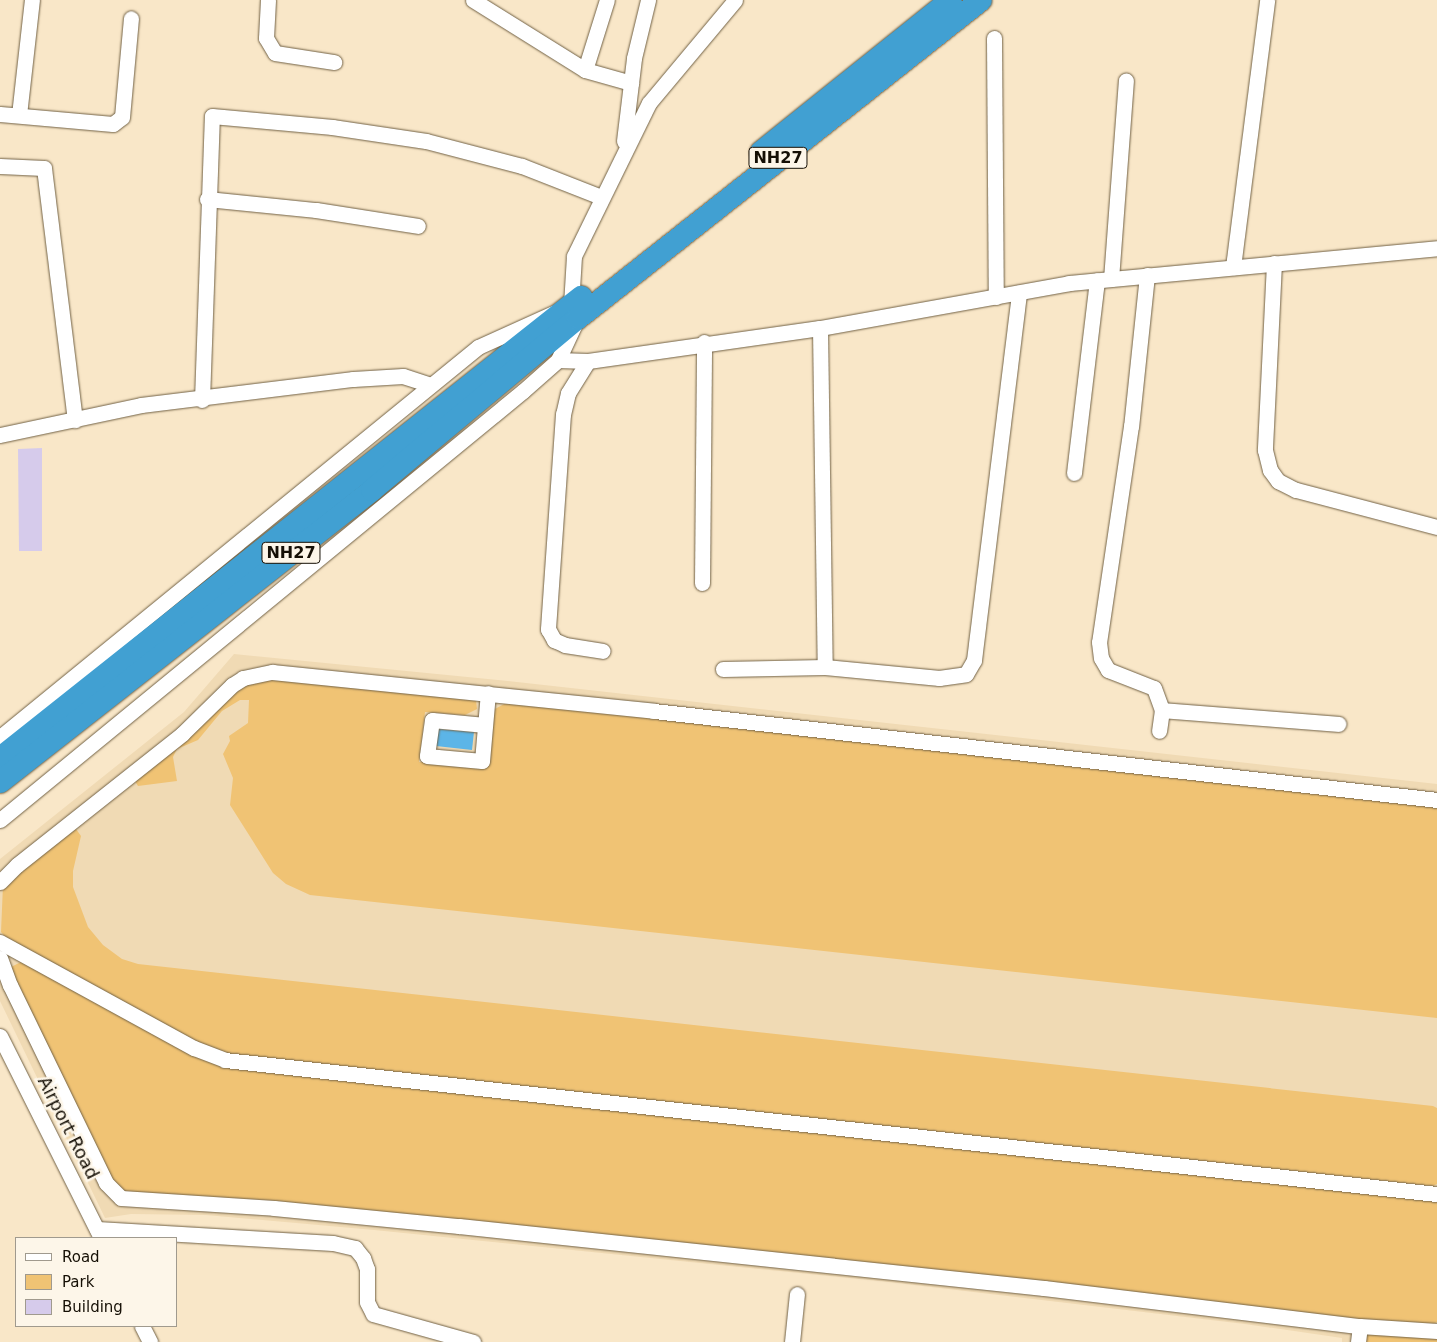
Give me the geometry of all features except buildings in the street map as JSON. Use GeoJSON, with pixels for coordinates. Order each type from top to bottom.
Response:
{"type":"FeatureCollection","features":[{"type":"Feature","properties":{"kind":"highway","name":"NH27"},"geometry":{"type":"LineString","coordinates":[[0,782],[380,484],[574,312],[951,0]]}},
{"type":"Feature","properties":{"kind":"highway","name":"NH27"},"geometry":{"type":"LineString","coordinates":[[0,758],[574,312],[981,0]]}},
{"type":"Feature","properties":{"kind":"street"},"geometry":{"type":"LineString","coordinates":[[19,115],[32,0]]}},
{"type":"Feature","properties":{"kind":"street"},"geometry":{"type":"LineString","coordinates":[[268,0],[266,38],[275,53],[334,62]]}},
{"type":"Feature","properties":{"kind":"street"},"geometry":{"type":"LineString","coordinates":[[472,0],[585,70],[631,83]]}},
{"type":"Feature","properties":{"kind":"street"},"geometry":{"type":"LineString","coordinates":[[585,70],[606,0]]}},
{"type":"Feature","properties":{"kind":"street"},"geometry":{"type":"LineString","coordinates":[[623,151],[631,83],[648,0]]}},
{"type":"Feature","properties":{"kind":"street"},"geometry":{"type":"LineString","coordinates":[[0,820],[363,524],[558,360],[574,312],[574,256],[623,151],[649,103],[736,0]]}},
{"type":"Feature","properties":{"kind":"street"},"geometry":{"type":"LineString","coordinates":[[1233,267],[1267,0]]}},
{"type":"Feature","properties":{"kind":"street"},"geometry":{"type":"LineString","coordinates":[[0,114],[113,124],[122,117],[131,18]]}},
{"type":"Feature","properties":{"kind":"street"},"geometry":{"type":"LineString","coordinates":[[994,38],[996,297]]}},
{"type":"Feature","properties":{"kind":"street"},"geometry":{"type":"LineString","coordinates":[[1074,474],[1104,280],[1126,81]]}},
{"type":"Feature","properties":{"kind":"street"},"geometry":{"type":"LineString","coordinates":[[202,400],[207,199],[212,116],[332,127],[426,141],[522,166],[601,196]]}},
{"type":"Feature","properties":{"kind":"street"},"geometry":{"type":"LineString","coordinates":[[0,166],[44,168],[75,420]]}},
{"type":"Feature","properties":{"kind":"street"},"geometry":{"type":"LineString","coordinates":[[207,199],[316,210],[418,226]]}},
{"type":"Feature","properties":{"kind":"street"},"geometry":{"type":"LineString","coordinates":[[558,360],[588,361],[704,342],[820,328],[1019,292],[1104,280],[1437,248]]}},
{"type":"Feature","properties":{"kind":"street"},"geometry":{"type":"LineString","coordinates":[[1274,263],[1265,450],[1270,470],[1278,481],[1296,490],[1437,527]]}},
{"type":"Feature","properties":{"kind":"street"},"geometry":{"type":"LineString","coordinates":[[1147,276],[1131,426],[1099,642],[1101,658],[1108,670],[1154,688],[1162,710],[1159,732]]}},
{"type":"Feature","properties":{"kind":"street"},"geometry":{"type":"LineString","coordinates":[[723,669],[825,668],[955,677],[966,674],[974,660],[1019,292]]}},
{"type":"Feature","properties":{"kind":"street"},"geometry":{"type":"LineString","coordinates":[[0,737],[478,347],[574,312]]}},
{"type":"Feature","properties":{"kind":"street"},"geometry":{"type":"LineString","coordinates":[[820,328],[825,668]]}},
{"type":"Feature","properties":{"kind":"street"},"geometry":{"type":"LineString","coordinates":[[702,583],[704,342]]}},
{"type":"Feature","properties":{"kind":"street"},"geometry":{"type":"LineString","coordinates":[[588,361],[568,394],[563,414],[548,629],[554,640],[565,645],[603,650]]}},
{"type":"Feature","properties":{"kind":"street"},"geometry":{"type":"LineString","coordinates":[[0,435],[141,405],[202,400],[370,378],[403,376],[430,385]]}},
{"type":"Feature","properties":{"kind":"street"},"geometry":{"type":"LineString","coordinates":[[0,882],[18,864],[182,734],[243,678],[257,674],[291,673],[488,694],[1437,800]]}},
{"type":"Feature","properties":{"kind":"street"},"geometry":{"type":"LineString","coordinates":[[485,725],[488,694]]}},
{"type":"Feature","properties":{"kind":"street"},"geometry":{"type":"LineString","coordinates":[[1162,710],[1338,724]]}},
{"type":"Feature","properties":{"kind":"street"},"geometry":{"type":"LineString","coordinates":[[0,942],[194,1048],[225,1060],[1437,1194]]}},
{"type":"Feature","properties":{"kind":"street"},"geometry":{"type":"LineString","coordinates":[[0,958],[10,985],[106,1183],[121,1198],[274,1208],[459,1226],[1044,1288],[1360,1326],[1437,1331]]}},
{"type":"Feature","properties":{"kind":"street","name":"Airport Road"},"geometry":{"type":"LineString","coordinates":[[0,1036],[99,1234]]}},
{"type":"Feature","properties":{"kind":"street"},"geometry":{"type":"LineString","coordinates":[[99,1234],[177,1237]]}},
{"type":"Feature","properties":{"kind":"street"},"geometry":{"type":"LineString","coordinates":[[178,1237],[333,1243],[355,1248],[363,1258],[367,1269],[367,1302],[372,1314],[473,1342]]}},
{"type":"Feature","properties":{"kind":"street"},"geometry":{"type":"LineString","coordinates":[[792,1342],[797,1294]]}},
{"type":"Feature","properties":{"kind":"street"},"geometry":{"type":"LineString","coordinates":[[1358,1342],[1360,1326]]}},
{"type":"Feature","properties":{"kind":"street"},"geometry":{"type":"LineString","coordinates":[[142,1327],[150,1342]]}},
{"type":"Feature","properties":{"kind":"shaded area"},"geometry":{"type":"Polygon","coordinates":[[[234,654],[498,680],[1437,784],[1437,1342],[1342,1342],[1342,1338],[1245,1324],[889,1282],[374,1230],[206,1215],[131,1214],[105,1218],[0,1001],[0,859],[184,712],[234,654]]]}},
{"type":"Feature","properties":{"kind":"green space"},"geometry":{"type":"Polygon","coordinates":[[[283,679],[476,700],[477,709],[465,715],[425,712],[419,762],[487,767],[493,710],[508,702],[1437,806],[1437,1018],[310,895],[286,884],[273,873],[230,805],[233,778],[223,754],[230,741],[229,736],[248,723],[249,700],[240,700],[222,711],[198,740],[177,749],[173,757],[177,781],[138,786],[135,781],[190,734],[231,693],[257,681],[283,679]]]}},
{"type":"Feature","properties":{"kind":"green space"},"geometry":{"type":"Polygon","coordinates":[[[76,829],[81,836],[73,871],[73,887],[88,927],[103,945],[122,959],[138,964],[1433,1106],[1437,1108],[1437,1184],[1433,1186],[217,1053],[7,939],[1,932],[3,885],[76,829]]]}},
{"type":"Feature","properties":{"kind":"green space"},"geometry":{"type":"Polygon","coordinates":[[[23,961],[202,1059],[1437,1200],[1437,1322],[1427,1327],[268,1200],[132,1194],[117,1189],[9,968],[23,961]]]}},
{"type":"Feature","properties":{"kind":"green space"},"geometry":{"type":"Polygon","coordinates":[[[1366,1331],[1437,1338],[1437,1342],[1365,1342],[1366,1331]]]}},
{"type":"Feature","properties":{"kind":"water"},"geometry":{"type":"Polygon","coordinates":[[[438,729],[474,732],[472,750],[436,746],[438,729]]]}}]}
